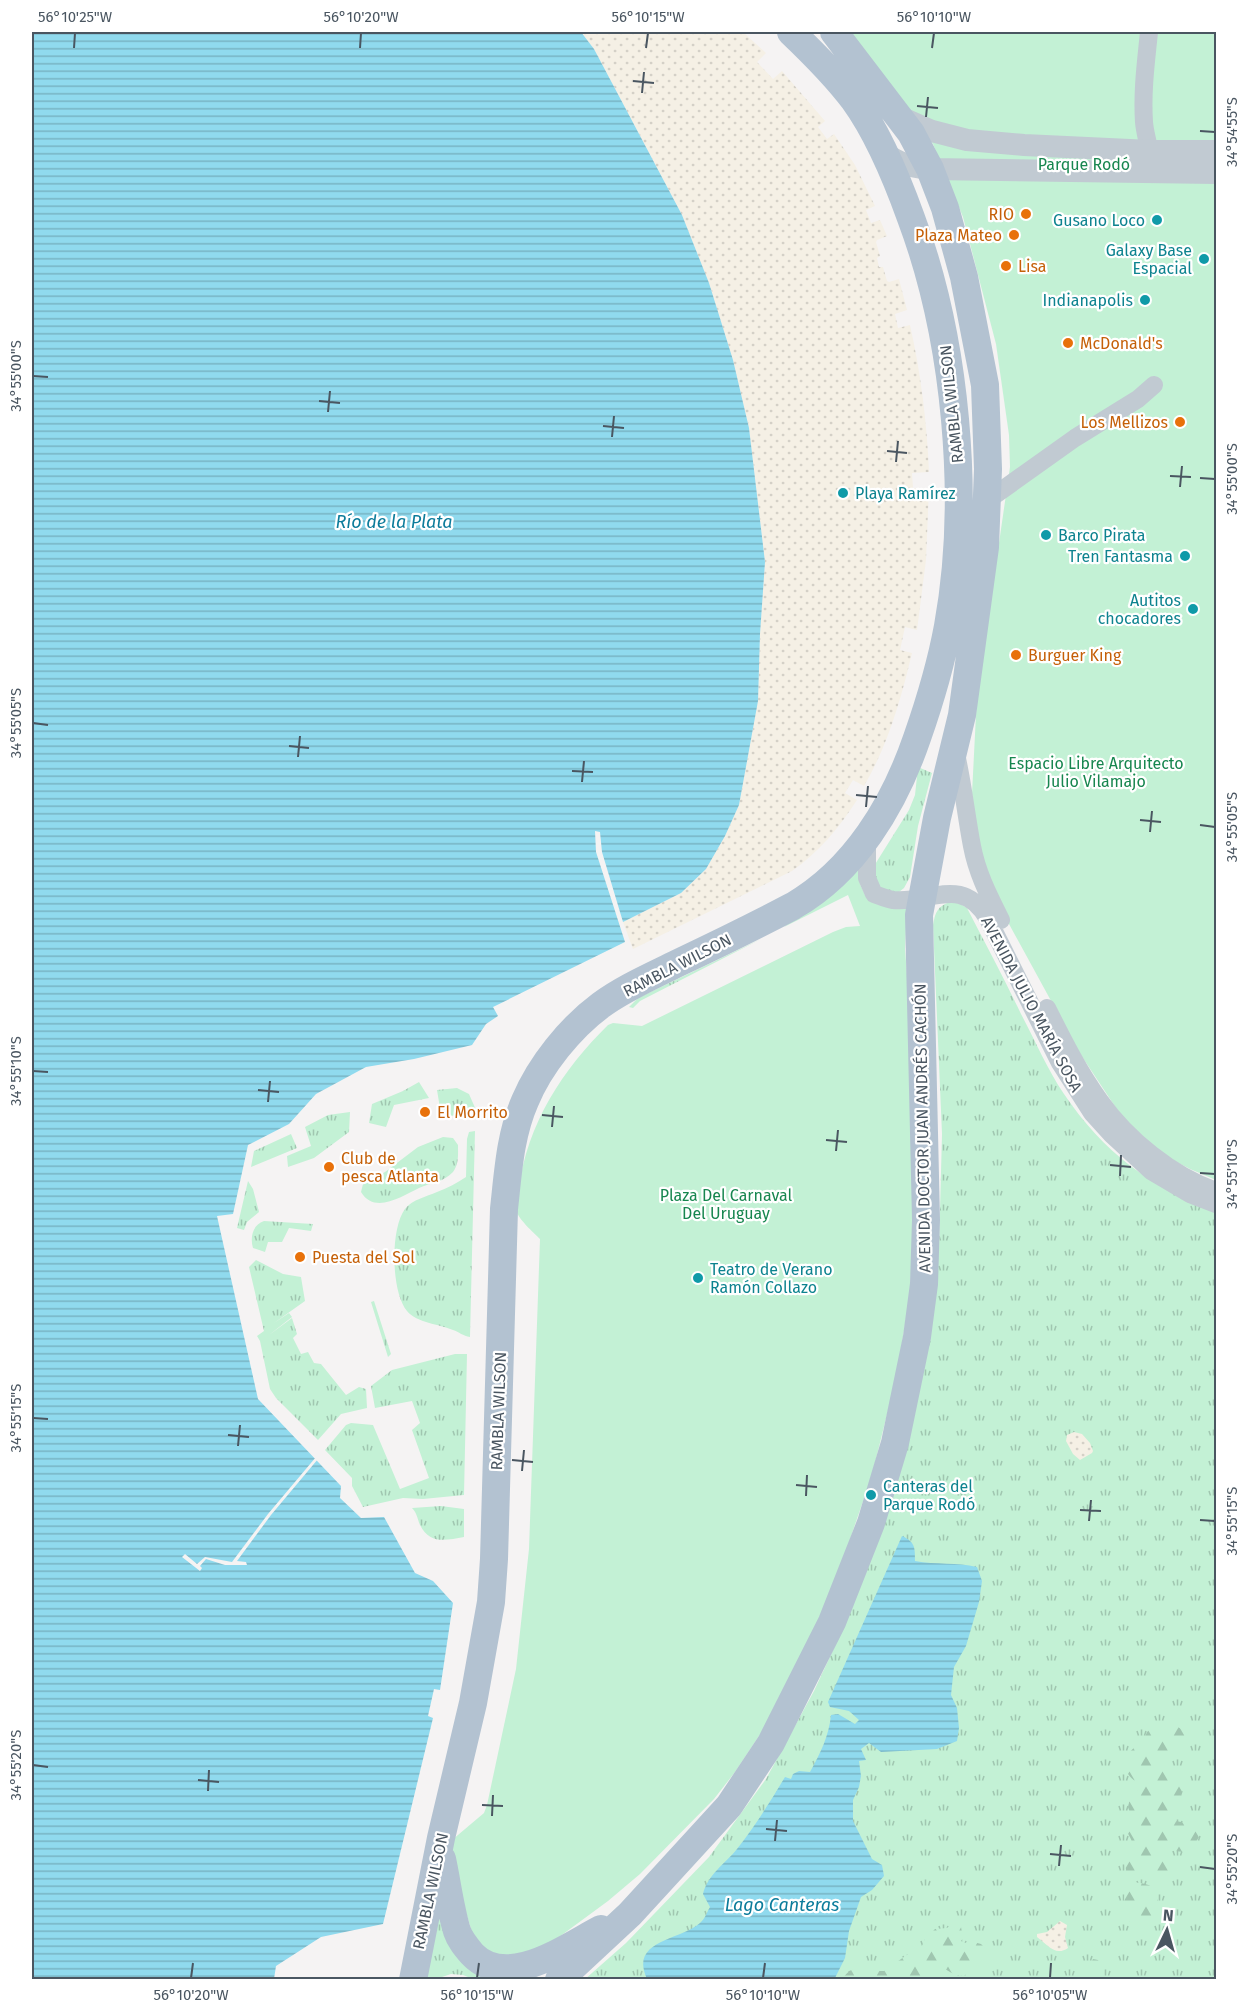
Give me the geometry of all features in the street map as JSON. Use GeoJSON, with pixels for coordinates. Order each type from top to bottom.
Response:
{"type":"FeatureCollection","features":[{"type":"Feature","properties":{"kind":"main road","name":"RAMBLA WILSON"},"geometry":{"type":"LineString","coordinates":[[413,1980],[439,1846],[473,1703],[490,1602],[494,1559],[504,1209],[509,1161],[525,1100],[537,1078],[560,1046],[576,1027],[601,1005],[628,988],[813,895],[844,867],[887,805],[911,756],[934,689],[950,616],[957,542],[957,448],[948,366],[928,267],[912,218],[884,153],[854,100],[791,32]]}},
{"type":"Feature","properties":{"kind":"main road","name":"RAMBLA WILSON"},"geometry":{"type":"LineString","coordinates":[[834,32],[900,117],[930,169],[945,208],[964,277],[985,385],[988,428],[988,500],[985,547],[962,715],[955,747]]}},
{"type":"Feature","properties":{"kind":"main road","name":"AVENIDA DOCTOR JUAN ANDRÉS CACHÓN"},"geometry":{"type":"LineString","coordinates":[[559,1980],[630,1914],[729,1806],[771,1743],[801,1687],[850,1580],[871,1523],[895,1443],[917,1337],[924,1284],[926,1220],[918,944],[922,897],[937,818],[955,747]]}},
{"type":"Feature","properties":{"kind":"main road"},"geometry":{"type":"LineString","coordinates":[[439,1846],[457,1932],[465,1947],[477,1960],[487,1966],[517,1968],[533,1964],[630,1914]]}},
{"type":"Feature","properties":{"kind":"street"},"geometry":{"type":"LineString","coordinates":[[1149,32],[1143,92],[1144,125],[1150,162]]}},
{"type":"Feature","properties":{"kind":"street"},"geometry":{"type":"LineString","coordinates":[[900,117],[932,131],[967,140],[1024,145],[1150,162],[1216,174]]}},
{"type":"Feature","properties":{"kind":"street"},"geometry":{"type":"LineString","coordinates":[[884,153],[900,163],[930,169],[1150,162],[1216,151]]}},
{"type":"Feature","properties":{"kind":"street"},"geometry":{"type":"LineString","coordinates":[[988,500],[1075,438],[1138,399],[1154,385]]}},
{"type":"Feature","properties":{"kind":"street","name":"AVENIDA JULIO MARÍA SOSA"},"geometry":{"type":"LineString","coordinates":[[955,747],[972,848],[983,884],[1072,1059],[1100,1102],[1136,1140],[1165,1165],[1216,1191]]}},
{"type":"Feature","properties":{"kind":"street","name":"AVENIDA JULIO MARÍA SOSA"},"geometry":{"type":"LineString","coordinates":[[867,836],[867,878],[874,894],[892,900],[944,893],[973,900],[982,909],[1060,1063],[1092,1113],[1151,1171],[1165,1181],[1216,1204]]}},
{"type":"Feature","properties":{"kind":"green space","name":"Parque Rodó"},"geometry":{"type":"Polygon","coordinates":[[[845,32],[1216,32],[1216,1180],[1163,1155],[1122,1117],[1079,1052],[991,891],[979,854],[972,794],[977,695],[1010,467],[1009,435],[996,344],[963,217],[933,144],[845,32]]]}},
{"type":"Feature","properties":{"kind":"green space"},"geometry":{"type":"Polygon","coordinates":[[[918,767],[932,773],[918,826],[910,877],[899,892],[880,890],[875,884],[874,866],[909,810],[915,795],[918,767]]]}},
{"type":"Feature","properties":{"kind":"green space","name":"Plaza Del Carnaval Del Uruguay"},"geometry":{"type":"Polygon","coordinates":[[[858,869],[860,884],[865,895],[907,906],[905,949],[910,1013],[915,1218],[909,1301],[896,1378],[872,1475],[835,1583],[803,1654],[767,1724],[735,1772],[714,1799],[640,1874],[608,1901],[555,1940],[509,1960],[476,1946],[450,1858],[452,1840],[484,1813],[487,1805],[516,1669],[529,1549],[540,1239],[517,1211],[523,1164],[530,1142],[539,1120],[562,1079],[608,1025],[613,1023],[642,1026],[833,932],[846,927],[860,926],[848,895],[784,927],[858,869]]]}},
{"type":"Feature","properties":{"kind":"green space"},"geometry":{"type":"Polygon","coordinates":[[[950,902],[957,902],[967,908],[1052,1075],[1095,1134],[1130,1166],[1150,1179],[1192,1202],[1216,1211],[1216,1979],[584,1980],[626,1943],[709,1857],[766,1779],[814,1691],[834,1648],[933,1304],[939,1248],[942,1134],[933,925],[938,910],[950,902]]]}},
{"type":"Feature","properties":{"kind":"green space"},"geometry":{"type":"Polygon","coordinates":[[[761,939],[640,1001],[633,1008],[629,1007],[638,998],[761,939]]]}},
{"type":"Feature","properties":{"kind":"green space"},"geometry":{"type":"Polygon","coordinates":[[[419,1082],[429,1098],[394,1105],[386,1127],[369,1123],[372,1104],[419,1082]]]}},
{"type":"Feature","properties":{"kind":"green space"},"geometry":{"type":"Polygon","coordinates":[[[457,1088],[469,1094],[476,1110],[439,1119],[437,1090],[457,1088]]]}},
{"type":"Feature","properties":{"kind":"green space"},"geometry":{"type":"Polygon","coordinates":[[[350,1112],[349,1132],[314,1158],[288,1167],[287,1156],[311,1146],[305,1127],[328,1115],[350,1112]]]}},
{"type":"Feature","properties":{"kind":"green space"},"geometry":{"type":"Polygon","coordinates":[[[475,1131],[470,1337],[422,1321],[407,1311],[398,1290],[394,1260],[397,1231],[405,1209],[416,1201],[466,1177],[467,1139],[469,1132],[475,1131]]]}},
{"type":"Feature","properties":{"kind":"green space"},"geometry":{"type":"Polygon","coordinates":[[[291,1134],[297,1148],[251,1167],[254,1151],[291,1134]]]}},
{"type":"Feature","properties":{"kind":"green space"},"geometry":{"type":"Polygon","coordinates":[[[443,1137],[453,1138],[458,1145],[456,1166],[453,1172],[445,1178],[389,1202],[374,1202],[367,1199],[361,1192],[363,1184],[385,1172],[418,1147],[443,1137]]]}},
{"type":"Feature","properties":{"kind":"green space"},"geometry":{"type":"Polygon","coordinates":[[[248,1181],[253,1189],[259,1212],[247,1222],[244,1230],[237,1228],[248,1181]]]}},
{"type":"Feature","properties":{"kind":"green space"},"geometry":{"type":"Polygon","coordinates":[[[264,1221],[313,1224],[311,1231],[289,1228],[282,1242],[268,1242],[265,1252],[253,1248],[252,1240],[254,1229],[264,1221]]]}},
{"type":"Feature","properties":{"kind":"green space"},"geometry":{"type":"Polygon","coordinates":[[[256,1260],[283,1274],[301,1277],[305,1301],[274,1323],[289,1313],[292,1317],[269,1335],[292,1318],[297,1334],[293,1338],[301,1354],[308,1352],[314,1363],[321,1364],[346,1395],[359,1387],[366,1389],[367,1408],[341,1414],[318,1440],[270,1389],[257,1336],[264,1331],[249,1267],[256,1260]]]}},
{"type":"Feature","properties":{"kind":"green space"},"geometry":{"type":"Polygon","coordinates":[[[374,1301],[391,1354],[388,1357],[371,1302],[374,1301]]]}},
{"type":"Feature","properties":{"kind":"green space"},"geometry":{"type":"Polygon","coordinates":[[[455,1354],[467,1354],[464,1495],[423,1499],[403,1498],[363,1507],[352,1486],[352,1478],[325,1450],[346,1425],[351,1423],[373,1425],[400,1489],[429,1478],[412,1430],[420,1423],[412,1401],[375,1408],[371,1386],[392,1370],[455,1354]]]}},
{"type":"Feature","properties":{"kind":"green space"},"geometry":{"type":"Polygon","coordinates":[[[441,1506],[464,1509],[464,1537],[439,1540],[429,1536],[420,1525],[412,1508],[441,1506]]]}},
{"type":"Feature","properties":{"kind":"green space"},"geometry":{"type":"Polygon","coordinates":[[[1173,1724],[1186,1732],[1188,1741],[1182,1751],[1169,1754],[1164,1763],[1170,1780],[1180,1784],[1183,1789],[1172,1813],[1175,1821],[1194,1827],[1199,1837],[1194,1845],[1185,1851],[1157,1852],[1156,1855],[1170,1867],[1169,1873],[1158,1876],[1138,1870],[1128,1873],[1125,1861],[1131,1850],[1132,1842],[1126,1829],[1130,1813],[1128,1807],[1131,1793],[1140,1789],[1141,1785],[1127,1773],[1125,1760],[1135,1747],[1135,1742],[1145,1737],[1152,1728],[1173,1724]]]}},
{"type":"Feature","properties":{"kind":"green space"},"geometry":{"type":"Polygon","coordinates":[[[1133,1882],[1154,1888],[1157,1895],[1158,1907],[1152,1921],[1140,1928],[1129,1921],[1131,1910],[1124,1903],[1125,1888],[1133,1882]]]}},
{"type":"Feature","properties":{"kind":"green space"},"geometry":{"type":"Polygon","coordinates":[[[439,1905],[497,1979],[473,1979],[451,1974],[436,1979],[422,1980],[439,1905]]]}},
{"type":"Feature","properties":{"kind":"green space"},"geometry":{"type":"Polygon","coordinates":[[[952,1924],[961,1927],[963,1938],[961,1941],[981,1944],[992,1955],[988,1962],[980,1963],[964,1976],[955,1975],[940,1966],[936,1971],[942,1979],[842,1979],[852,1969],[861,1967],[884,1971],[916,1947],[922,1946],[925,1939],[935,1929],[947,1928],[952,1924]]]}},
{"type":"Feature","properties":{"kind":"green space"},"geometry":{"type":"Polygon","coordinates":[[[1093,1959],[1098,1960],[1104,1972],[1103,1979],[1089,1979],[1093,1959]]]}},
{"type":"Feature","properties":{"kind":"sand","name":"Playa Ramírez"},"geometry":{"type":"Polygon","coordinates":[[[581,32],[743,32],[766,53],[757,62],[773,79],[782,71],[825,121],[818,127],[827,139],[834,134],[855,165],[875,206],[866,210],[871,223],[880,220],[887,236],[876,242],[880,256],[877,258],[879,267],[883,267],[887,281],[899,279],[907,310],[895,314],[898,328],[910,325],[920,380],[928,454],[929,472],[912,473],[913,488],[929,488],[926,560],[917,630],[905,627],[900,650],[912,653],[887,738],[873,770],[864,786],[853,780],[845,793],[857,800],[828,839],[792,871],[633,949],[623,922],[681,893],[706,869],[739,805],[758,701],[765,562],[749,428],[733,360],[709,283],[682,215],[594,49],[581,32]]]}},
{"type":"Feature","properties":{"kind":"sand"},"geometry":{"type":"Polygon","coordinates":[[[1074,1432],[1082,1434],[1090,1443],[1093,1451],[1080,1460],[1073,1454],[1066,1441],[1067,1435],[1074,1432]]]}},
{"type":"Feature","properties":{"kind":"sand"},"geometry":{"type":"Polygon","coordinates":[[[1060,1921],[1067,1925],[1065,1937],[1068,1948],[1059,1951],[1048,1946],[1037,1937],[1037,1934],[1047,1932],[1060,1921]]]}},
{"type":"Feature","properties":{"kind":"water","name":"Río de la Plata"},"geometry":{"type":"Polygon","coordinates":[[[32,32],[581,32],[594,49],[682,215],[709,283],[733,360],[749,428],[765,562],[758,701],[739,805],[706,869],[681,893],[623,922],[602,852],[600,832],[595,831],[596,852],[625,942],[493,1007],[498,1016],[486,1024],[472,1045],[414,1059],[366,1067],[316,1094],[289,1124],[248,1145],[233,1214],[217,1216],[258,1399],[341,1486],[340,1498],[361,1518],[384,1517],[415,1573],[433,1581],[453,1603],[440,1690],[434,1689],[428,1716],[433,1718],[383,1924],[321,1937],[276,1966],[274,1979],[32,1980],[32,32]]]}},
{"type":"Feature","properties":{"kind":"water","name":"Lago Canteras"},"geometry":{"type":"Polygon","coordinates":[[[902,1536],[910,1540],[915,1552],[915,1561],[977,1567],[982,1581],[979,1602],[966,1646],[954,1667],[951,1695],[957,1708],[959,1728],[957,1741],[937,1749],[881,1752],[869,1743],[861,1749],[866,1760],[859,1761],[861,1776],[853,1800],[853,1821],[872,1859],[882,1865],[884,1876],[872,1890],[861,1897],[849,1931],[845,1958],[834,1980],[647,1979],[643,1966],[645,1956],[659,1943],[691,1929],[703,1920],[710,1907],[703,1894],[705,1887],[744,1840],[785,1777],[791,1779],[793,1774],[799,1771],[810,1772],[824,1745],[831,1715],[838,1714],[855,1724],[859,1720],[849,1711],[830,1707],[828,1702],[902,1536]]]}},
{"type":"Feature","properties":{"kind":"pier"},"geometry":{"type":"Polygon","coordinates":[[[316,1457],[318,1459],[271,1515],[237,1561],[246,1562],[247,1565],[225,1565],[206,1559],[200,1566],[202,1568],[200,1571],[182,1557],[185,1554],[197,1564],[205,1557],[232,1562],[268,1514],[316,1457]]]}},
{"type":"Feature","properties":{"kind":"place","name":"RIO"},"geometry":{"type":"Point","coordinates":[1026,214]}},
{"type":"Feature","properties":{"kind":"place","name":"Gusano Loco"},"geometry":{"type":"Point","coordinates":[1157,220]}},
{"type":"Feature","properties":{"kind":"place","name":"Plaza Mateo"},"geometry":{"type":"Point","coordinates":[1014,235]}},
{"type":"Feature","properties":{"kind":"place","name":"Galaxy Base Espacial"},"geometry":{"type":"Point","coordinates":[1204,259]}},
{"type":"Feature","properties":{"kind":"place","name":"Lisa"},"geometry":{"type":"Point","coordinates":[1006,266]}},
{"type":"Feature","properties":{"kind":"place","name":"Indianapolis"},"geometry":{"type":"Point","coordinates":[1145,300]}},
{"type":"Feature","properties":{"kind":"place","name":"McDonald's"},"geometry":{"type":"Point","coordinates":[1068,343]}},
{"type":"Feature","properties":{"kind":"place","name":"Los Mellizos"},"geometry":{"type":"Point","coordinates":[1180,422]}},
{"type":"Feature","properties":{"kind":"place","name":"Playa Ramírez"},"geometry":{"type":"Point","coordinates":[843,493]}},
{"type":"Feature","properties":{"kind":"place","name":"Barco Pirata"},"geometry":{"type":"Point","coordinates":[1046,535]}},
{"type":"Feature","properties":{"kind":"place","name":"Tren Fantasma"},"geometry":{"type":"Point","coordinates":[1185,556]}},
{"type":"Feature","properties":{"kind":"place","name":"Autitos chocadores"},"geometry":{"type":"Point","coordinates":[1193,609]}},
{"type":"Feature","properties":{"kind":"place","name":"Burguer King"},"geometry":{"type":"Point","coordinates":[1016,655]}},
{"type":"Feature","properties":{"kind":"place","name":"El Morrito"},"geometry":{"type":"Point","coordinates":[425,1112]}},
{"type":"Feature","properties":{"kind":"place","name":"Club de pesca Atlanta"},"geometry":{"type":"Point","coordinates":[329,1167]}},
{"type":"Feature","properties":{"kind":"place","name":"Puesta del Sol"},"geometry":{"type":"Point","coordinates":[300,1257]}},
{"type":"Feature","properties":{"kind":"place","name":"Teatro de Verano Ramón Collazo"},"geometry":{"type":"Point","coordinates":[698,1278]}},
{"type":"Feature","properties":{"kind":"place","name":"Canteras del Parque Rodó"},"geometry":{"type":"Point","coordinates":[871,1495]}},
{"type":"Feature","properties":{"kind":"park label","name":"Espacio Libre Arquitecto Julio Vilamajo"},"geometry":{"type":"Point","coordinates":[1096,772]}}]}
